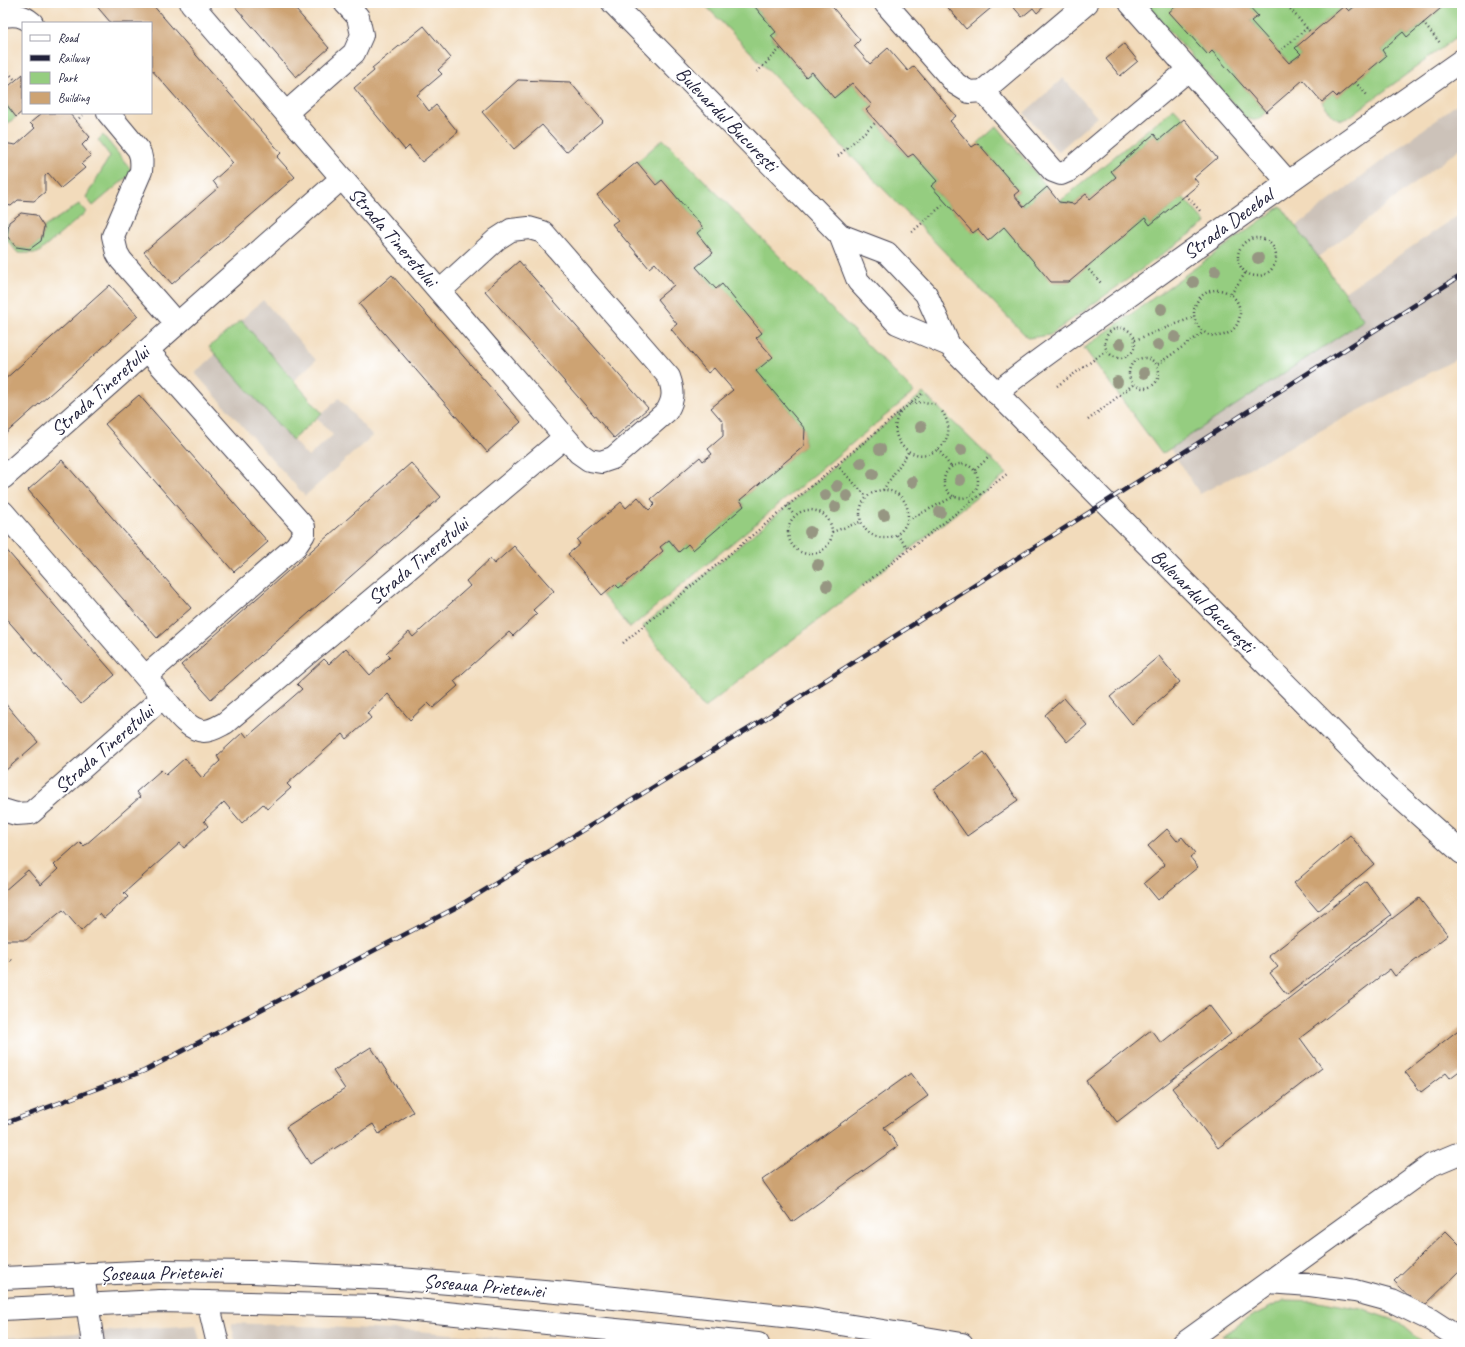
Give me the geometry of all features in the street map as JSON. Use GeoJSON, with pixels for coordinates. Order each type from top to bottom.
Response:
{"type":"FeatureCollection","features":[{"type":"Feature","properties":{"kind":"street","name":"Strada Tineretului"},"geometry":{"type":"LineString","coordinates":[[3,810],[16,814],[31,813],[163,697],[184,721],[196,729],[205,731],[225,723],[565,437],[191,3]]}},
{"type":"Feature","properties":{"kind":"street"},"geometry":{"type":"LineString","coordinates":[[286,113],[354,53],[362,35],[358,17],[345,3]]}},
{"type":"Feature","properties":{"kind":"street","name":"Bulevardul București"},"geometry":{"type":"LineString","coordinates":[[613,3],[840,235],[858,281],[897,323],[949,345]]}},
{"type":"Feature","properties":{"kind":"street"},"geometry":{"type":"LineString","coordinates":[[885,3],[956,84],[969,92],[983,91],[1086,3]]}},
{"type":"Feature","properties":{"kind":"street"},"geometry":{"type":"LineString","coordinates":[[1130,3],[1288,182]]}},
{"type":"Feature","properties":{"kind":"street"},"geometry":{"type":"LineString","coordinates":[[3,16],[12,14],[23,16],[31,22]]}},
{"type":"Feature","properties":{"kind":"street","name":"Strada Decebal"},"geometry":{"type":"LineString","coordinates":[[996,393],[1034,362],[1462,60]]}},
{"type":"Feature","properties":{"kind":"street"},"geometry":{"type":"LineString","coordinates":[[983,91],[1053,171],[1061,174],[1068,171],[1188,70]]}},
{"type":"Feature","properties":{"kind":"street"},"geometry":{"type":"LineString","coordinates":[[109,114],[138,148],[142,155],[141,171],[113,236],[117,253],[121,260],[177,324]]}},
{"type":"Feature","properties":{"kind":"street","name":"Strada Tineretului"},"geometry":{"type":"LineString","coordinates":[[3,478],[342,178]]}},
{"type":"Feature","properties":{"kind":"street"},"geometry":{"type":"LineString","coordinates":[[440,292],[497,239],[511,230],[529,228],[543,232],[669,377],[673,388],[672,401],[667,411],[613,458],[601,462],[589,460],[579,453],[565,437]]}},
{"type":"Feature","properties":{"kind":"street","name":"Bulevardul București"},"geometry":{"type":"LineString","coordinates":[[840,235],[887,253],[926,294],[949,345],[1387,786],[1462,853]]}},
{"type":"Feature","properties":{"kind":"street"},"geometry":{"type":"LineString","coordinates":[[146,676],[296,546],[304,534],[304,527],[147,350]]}},
{"type":"Feature","properties":{"kind":"street"},"geometry":{"type":"LineString","coordinates":[[3,512],[163,697]]}},
{"type":"Feature","properties":{"kind":"street"},"geometry":{"type":"LineString","coordinates":[[1183,1344],[1431,1165],[1462,1152]]}},
{"type":"Feature","properties":{"kind":"street","name":"Șoseaua Prieteniei"},"geometry":{"type":"LineString","coordinates":[[3,1278],[160,1271],[200,1271],[400,1279],[568,1293],[810,1319],[962,1344]]}},
{"type":"Feature","properties":{"kind":"street"},"geometry":{"type":"LineString","coordinates":[[83,1274],[93,1344]]}},
{"type":"Feature","properties":{"kind":"street"},"geometry":{"type":"LineString","coordinates":[[1269,1282],[1310,1285],[1355,1291],[1392,1301],[1431,1320],[1462,1340]]}},
{"type":"Feature","properties":{"kind":"street","name":"Șoseaua Prieteniei"},"geometry":{"type":"LineString","coordinates":[[3,1309],[160,1301],[375,1306],[643,1338],[758,1344]]}},
{"type":"Feature","properties":{"kind":"street"},"geometry":{"type":"LineString","coordinates":[[208,1302],[218,1344]]}},
{"type":"Feature","properties":{"kind":"path"},"geometry":{"type":"LineString","coordinates":[[1285,3],[1312,34]]}},
{"type":"Feature","properties":{"kind":"path"},"geometry":{"type":"LineString","coordinates":[[1279,52],[1307,28]]}},
{"type":"Feature","properties":{"kind":"path"},"geometry":{"type":"LineString","coordinates":[[757,72],[781,48]]}},
{"type":"Feature","properties":{"kind":"path"},"geometry":{"type":"LineString","coordinates":[[3,66],[15,80]]}},
{"type":"Feature","properties":{"kind":"path"},"geometry":{"type":"LineString","coordinates":[[76,121],[84,114]]}},
{"type":"Feature","properties":{"kind":"path"},"geometry":{"type":"LineString","coordinates":[[838,156],[876,122]]}},
{"type":"Feature","properties":{"kind":"path"},"geometry":{"type":"LineString","coordinates":[[912,232],[945,203]]}},
{"type":"Feature","properties":{"kind":"path"},"geometry":{"type":"LineString","coordinates":[[1256,238],[1265,239],[1272,245],[1276,253],[1276,262],[1271,270],[1263,275],[1254,276],[1246,272],[1240,265],[1238,256],[1241,247],[1247,241],[1256,238]]}},
{"type":"Feature","properties":{"kind":"path"},"geometry":{"type":"LineString","coordinates":[[1231,294],[1246,272]]}},
{"type":"Feature","properties":{"kind":"path"},"geometry":{"type":"LineString","coordinates":[[1213,290],[1222,290],[1231,294],[1237,300],[1240,309],[1240,318],[1237,325],[1230,332],[1222,336],[1212,336],[1204,332],[1198,326],[1194,317],[1198,300],[1205,293],[1213,290]]}},
{"type":"Feature","properties":{"kind":"path"},"geometry":{"type":"LineString","coordinates":[[1135,340],[1194,317]]}},
{"type":"Feature","properties":{"kind":"path"},"geometry":{"type":"LineString","coordinates":[[1123,328],[1130,332],[1135,340],[1134,348],[1129,356],[1121,359],[1113,357],[1106,351],[1104,342],[1107,334],[1114,329],[1123,328]]}},
{"type":"Feature","properties":{"kind":"path"},"geometry":{"type":"LineString","coordinates":[[1158,364],[1204,332]]}},
{"type":"Feature","properties":{"kind":"path"},"geometry":{"type":"LineString","coordinates":[[1057,386],[1106,351]]}},
{"type":"Feature","properties":{"kind":"path"},"geometry":{"type":"LineString","coordinates":[[1129,356],[1135,361]]}},
{"type":"Feature","properties":{"kind":"path"},"geometry":{"type":"LineString","coordinates":[[1142,357],[1151,358],[1158,364],[1160,373],[1158,381],[1150,387],[1142,388],[1134,384],[1129,377],[1130,368],[1135,361],[1142,357]]}},
{"type":"Feature","properties":{"kind":"path"},"geometry":{"type":"LineString","coordinates":[[1088,420],[1134,384]]}},
{"type":"Feature","properties":{"kind":"path"},"geometry":{"type":"LineString","coordinates":[[623,643],[923,393]]}},
{"type":"Feature","properties":{"kind":"path"},"geometry":{"type":"LineString","coordinates":[[909,404],[922,402],[935,404]]}},
{"type":"Feature","properties":{"kind":"path"},"geometry":{"type":"LineString","coordinates":[[902,410],[897,417],[895,426],[899,443],[906,450],[922,455],[938,449],[944,443],[948,435],[946,418],[941,410]]}},
{"type":"Feature","properties":{"kind":"path"},"geometry":{"type":"LineString","coordinates":[[938,449],[950,467]]}},
{"type":"Feature","properties":{"kind":"path"},"geometry":{"type":"LineString","coordinates":[[883,490],[909,451]]}},
{"type":"Feature","properties":{"kind":"path"},"geometry":{"type":"LineString","coordinates":[[975,470],[989,457]]}},
{"type":"Feature","properties":{"kind":"path"},"geometry":{"type":"LineString","coordinates":[[959,464],[968,465],[975,470],[978,478],[977,487],[972,494],[964,498],[955,496],[948,491],[945,483],[946,474],[950,467],[959,464]]}},
{"type":"Feature","properties":{"kind":"path"},"geometry":{"type":"LineString","coordinates":[[837,465],[867,497]]}},
{"type":"Feature","properties":{"kind":"path"},"geometry":{"type":"LineString","coordinates":[[862,585],[1007,474]]}},
{"type":"Feature","properties":{"kind":"path"},"geometry":{"type":"LineString","coordinates":[[883,490],[892,491],[900,496],[908,511],[904,528],[897,535],[880,539],[872,536],[864,530],[860,522],[860,513],[862,504],[867,497],[874,492],[883,490]]}},
{"type":"Feature","properties":{"kind":"path"},"geometry":{"type":"LineString","coordinates":[[907,520],[955,496]]}},
{"type":"Feature","properties":{"kind":"path"},"geometry":{"type":"LineString","coordinates":[[787,506],[794,516]]}},
{"type":"Feature","properties":{"kind":"path"},"geometry":{"type":"LineString","coordinates":[[806,510],[819,511],[826,516],[831,524],[832,532],[830,541],[825,548],[818,553],[809,555],[801,553],[794,548],[788,540],[787,532],[789,523],[794,516],[806,510]]}},
{"type":"Feature","properties":{"kind":"path"},"geometry":{"type":"LineString","coordinates":[[832,532],[860,522]]}},
{"type":"Feature","properties":{"kind":"path"},"geometry":{"type":"LineString","coordinates":[[897,535],[909,549]]}},
{"type":"Feature","properties":{"kind":"path"},"geometry":{"type":"LineString","coordinates":[[3,957],[12,961]]}},
{"type":"Feature","properties":{"kind":"shaded area"},"geometry":{"type":"Polygon","coordinates":[[[1063,78],[1097,117],[1058,152],[1024,113],[1063,78]]]}},
{"type":"Feature","properties":{"kind":"shaded area"},"geometry":{"type":"Polygon","coordinates":[[[1462,100],[1462,147],[1318,257],[1295,227],[1462,100]]]}},
{"type":"Feature","properties":{"kind":"shaded area"},"geometry":{"type":"Polygon","coordinates":[[[1462,213],[1462,356],[1200,494],[1152,421],[1462,213]]]}},
{"type":"Feature","properties":{"kind":"shaded area"},"geometry":{"type":"Polygon","coordinates":[[[263,300],[316,360],[294,380],[241,320],[263,300]]]}},
{"type":"Feature","properties":{"kind":"shaded area"},"geometry":{"type":"Polygon","coordinates":[[[216,354],[308,457],[333,435],[317,418],[339,398],[372,436],[305,496],[195,373],[216,354]]]}},
{"type":"Feature","properties":{"kind":"shaded area"},"geometry":{"type":"Polygon","coordinates":[[[231,1323],[417,1331],[568,1344],[236,1344],[231,1323]]]}},
{"type":"Feature","properties":{"kind":"shaded area"},"geometry":{"type":"Polygon","coordinates":[[[196,1325],[201,1344],[3,1344],[3,1338],[196,1325]]]}},
{"type":"Feature","properties":{"kind":"green space"},"geometry":{"type":"Polygon","coordinates":[[[703,3],[751,3],[776,32],[771,37],[806,77],[812,72],[834,98],[852,83],[872,105],[866,110],[907,157],[913,154],[937,181],[931,186],[973,233],[978,229],[1004,227],[1051,282],[1069,282],[1145,218],[1150,225],[1183,197],[1206,223],[1050,335],[1028,338],[703,3]]]}},
{"type":"Feature","properties":{"kind":"green space"},"geometry":{"type":"Polygon","coordinates":[[[1145,3],[1171,3],[1175,7],[1170,12],[1208,55],[1212,51],[1266,112],[1257,120],[1252,120],[1245,117],[1145,3]]]}},
{"type":"Feature","properties":{"kind":"green space"},"geometry":{"type":"Polygon","coordinates":[[[1246,3],[1359,3],[1349,11],[1344,6],[1295,48],[1301,54],[1289,63],[1251,21],[1257,16],[1246,3]]]}},
{"type":"Feature","properties":{"kind":"green space"},"geometry":{"type":"Polygon","coordinates":[[[1447,3],[1462,3],[1462,33],[1348,118],[1342,120],[1334,117],[1322,102],[1333,93],[1337,97],[1386,56],[1382,50],[1403,32],[1407,37],[1447,3]]]}},
{"type":"Feature","properties":{"kind":"green space"},"geometry":{"type":"Polygon","coordinates":[[[3,100],[16,117],[3,127],[3,100]]]}},
{"type":"Feature","properties":{"kind":"green space"},"geometry":{"type":"Polygon","coordinates":[[[1174,108],[1184,119],[1159,140],[1154,134],[1111,171],[1116,177],[1090,199],[1086,194],[1074,204],[1059,202],[1174,108]]]}},
{"type":"Feature","properties":{"kind":"green space"},"geometry":{"type":"Polygon","coordinates":[[[997,126],[1047,187],[1024,207],[1014,195],[1019,191],[978,143],[997,126]]]}},
{"type":"Feature","properties":{"kind":"green space"},"geometry":{"type":"Polygon","coordinates":[[[103,135],[133,172],[93,206],[86,197],[110,156],[98,140],[103,135]]]}},
{"type":"Feature","properties":{"kind":"green space"},"geometry":{"type":"Polygon","coordinates":[[[663,139],[914,392],[630,628],[602,595],[615,584],[619,588],[663,551],[660,547],[669,540],[678,552],[688,544],[693,549],[744,506],[740,500],[804,446],[805,429],[756,371],[772,357],[756,338],[762,333],[722,285],[716,289],[696,267],[713,253],[697,233],[703,228],[662,180],[656,185],[637,162],[663,139]]]}},
{"type":"Feature","properties":{"kind":"green space"},"geometry":{"type":"Polygon","coordinates":[[[79,204],[86,212],[38,253],[18,253],[3,235],[3,220],[8,226],[7,236],[16,247],[30,249],[41,241],[44,227],[79,204]]]}},
{"type":"Feature","properties":{"kind":"green space"},"geometry":{"type":"Polygon","coordinates":[[[1281,206],[1364,320],[1162,454],[1084,348],[1281,206]]]}},
{"type":"Feature","properties":{"kind":"green space"},"geometry":{"type":"Polygon","coordinates":[[[241,320],[322,413],[292,440],[209,347],[241,320]]]}},
{"type":"Feature","properties":{"kind":"green space"},"geometry":{"type":"Polygon","coordinates":[[[923,393],[1007,474],[704,708],[643,626],[923,393]]]}},
{"type":"Feature","properties":{"kind":"green space"},"geometry":{"type":"Polygon","coordinates":[[[1285,1300],[1318,1301],[1361,1309],[1399,1322],[1424,1344],[1272,1344],[1222,1336],[1250,1317],[1285,1300]]]}},
{"type":"Feature","properties":{"kind":"building"},"geometry":{"type":"Polygon","coordinates":[[[94,3],[151,3],[281,153],[277,157],[295,177],[172,284],[144,252],[218,188],[213,181],[233,163],[152,70],[152,22],[110,22],[94,3]]]}},
{"type":"Feature","properties":{"kind":"building"},"geometry":{"type":"Polygon","coordinates":[[[232,3],[290,3],[329,48],[296,77],[232,3]]]}},
{"type":"Feature","properties":{"kind":"building"},"geometry":{"type":"Polygon","coordinates":[[[760,3],[829,3],[860,40],[854,46],[870,64],[888,48],[908,71],[914,66],[956,116],[950,121],[972,147],[978,143],[1019,191],[1014,195],[1024,207],[1047,187],[1059,202],[1074,204],[1086,194],[1090,199],[1116,177],[1111,171],[1154,134],[1159,140],[1184,119],[1217,158],[1194,178],[1199,184],[1150,225],[1145,218],[1069,282],[1051,282],[1004,227],[988,241],[978,229],[973,233],[931,186],[937,181],[913,154],[908,157],[866,110],[872,105],[852,83],[834,98],[812,72],[806,77],[771,36],[776,32],[755,7],[760,3]]]}},
{"type":"Feature","properties":{"kind":"building"},"geometry":{"type":"Polygon","coordinates":[[[944,3],[997,3],[966,29],[944,3]]]}},
{"type":"Feature","properties":{"kind":"building"},"geometry":{"type":"Polygon","coordinates":[[[1010,3],[1048,3],[1037,13],[1033,8],[1022,17],[1010,3]]]}},
{"type":"Feature","properties":{"kind":"building"},"geometry":{"type":"Polygon","coordinates":[[[1171,3],[1246,3],[1258,16],[1251,21],[1289,63],[1301,54],[1295,48],[1344,6],[1349,11],[1359,3],[1447,3],[1407,37],[1403,32],[1382,50],[1386,56],[1337,97],[1333,93],[1322,102],[1303,80],[1266,112],[1212,51],[1208,55],[1169,12],[1175,7],[1171,3]]]}},
{"type":"Feature","properties":{"kind":"building"},"geometry":{"type":"Polygon","coordinates":[[[424,26],[451,58],[438,70],[442,74],[417,95],[429,111],[436,105],[458,132],[422,162],[409,146],[405,150],[354,88],[374,71],[372,68],[424,26]]]}},
{"type":"Feature","properties":{"kind":"building"},"geometry":{"type":"Polygon","coordinates":[[[1124,44],[1138,61],[1120,76],[1106,59],[1124,44]]]}},
{"type":"Feature","properties":{"kind":"building"},"geometry":{"type":"Polygon","coordinates":[[[22,75],[22,112],[16,117],[3,100],[3,91],[22,75]]]}},
{"type":"Feature","properties":{"kind":"building"},"geometry":{"type":"Polygon","coordinates":[[[518,80],[570,82],[603,121],[566,152],[542,125],[514,149],[482,112],[518,80]]]}},
{"type":"Feature","properties":{"kind":"building"},"geometry":{"type":"Polygon","coordinates":[[[41,114],[70,114],[90,137],[82,145],[91,156],[81,164],[85,168],[61,188],[48,173],[45,176],[45,192],[34,201],[18,200],[11,206],[3,204],[3,143],[16,145],[35,128],[30,123],[41,114]]]}},
{"type":"Feature","properties":{"kind":"building"},"geometry":{"type":"Polygon","coordinates":[[[637,162],[656,185],[662,180],[703,228],[697,233],[713,253],[696,267],[716,289],[722,284],[762,333],[756,338],[773,357],[756,371],[805,429],[804,446],[740,500],[744,506],[693,550],[688,544],[679,552],[669,540],[660,547],[663,551],[619,588],[615,584],[602,595],[568,554],[580,544],[577,540],[621,502],[626,508],[638,497],[649,510],[655,504],[651,499],[700,457],[703,461],[712,454],[708,449],[723,436],[723,422],[711,408],[733,390],[714,368],[708,373],[671,329],[677,324],[657,299],[674,285],[655,263],[649,268],[612,224],[618,220],[597,195],[637,162]]]}},
{"type":"Feature","properties":{"kind":"building"},"geometry":{"type":"Polygon","coordinates":[[[21,213],[36,215],[44,227],[41,241],[30,249],[16,247],[7,236],[9,222],[21,213]]]}},
{"type":"Feature","properties":{"kind":"building"},"geometry":{"type":"Polygon","coordinates":[[[519,261],[648,408],[614,438],[485,291],[519,261]]]}},
{"type":"Feature","properties":{"kind":"building"},"geometry":{"type":"Polygon","coordinates":[[[392,275],[521,422],[487,452],[359,304],[392,275]]]}},
{"type":"Feature","properties":{"kind":"building"},"geometry":{"type":"Polygon","coordinates":[[[110,285],[138,316],[3,436],[3,381],[110,285]]]}},
{"type":"Feature","properties":{"kind":"building"},"geometry":{"type":"Polygon","coordinates":[[[139,395],[268,542],[234,572],[105,424],[139,395]]]}},
{"type":"Feature","properties":{"kind":"building"},"geometry":{"type":"Polygon","coordinates":[[[62,460],[191,608],[157,638],[28,490],[62,460]]]}},
{"type":"Feature","properties":{"kind":"building"},"geometry":{"type":"Polygon","coordinates":[[[411,463],[441,497],[211,699],[181,665],[411,463]]]}},
{"type":"Feature","properties":{"kind":"building"},"geometry":{"type":"Polygon","coordinates":[[[3,546],[115,675],[81,704],[3,615],[3,546]]]}},
{"type":"Feature","properties":{"kind":"building"},"geometry":{"type":"Polygon","coordinates":[[[514,546],[554,591],[533,610],[537,614],[513,636],[509,632],[454,681],[458,686],[433,708],[428,703],[410,720],[388,694],[367,713],[371,718],[347,739],[343,734],[287,784],[291,788],[267,809],[263,804],[242,823],[224,802],[204,821],[208,826],[184,848],[180,843],[124,893],[128,897],[104,918],[100,913],[81,931],[63,910],[26,940],[3,940],[3,892],[28,870],[41,885],[58,869],[54,865],[80,842],[84,846],[140,797],[136,792],[161,770],[166,775],[185,758],[202,778],[220,761],[217,756],[243,732],[247,737],[302,689],[297,684],[324,659],[329,664],[346,648],[370,675],[390,657],[386,653],[409,632],[413,637],[470,586],[466,581],[490,559],[494,564],[514,546]]]}},
{"type":"Feature","properties":{"kind":"building"},"geometry":{"type":"Polygon","coordinates":[[[1159,656],[1180,682],[1132,724],[1110,697],[1159,656]]]}},
{"type":"Feature","properties":{"kind":"building"},"geometry":{"type":"Polygon","coordinates":[[[1064,698],[1087,725],[1067,742],[1045,715],[1064,698]]]}},
{"type":"Feature","properties":{"kind":"building"},"geometry":{"type":"Polygon","coordinates":[[[3,701],[38,742],[5,771],[3,769],[3,701]]]}},
{"type":"Feature","properties":{"kind":"building"},"geometry":{"type":"Polygon","coordinates":[[[984,752],[1018,800],[967,836],[934,789],[984,752]]]}},
{"type":"Feature","properties":{"kind":"building"},"geometry":{"type":"Polygon","coordinates":[[[1167,829],[1177,841],[1182,837],[1195,853],[1190,857],[1198,867],[1158,900],[1144,883],[1165,865],[1148,846],[1167,829]]]}},
{"type":"Feature","properties":{"kind":"building"},"geometry":{"type":"Polygon","coordinates":[[[1350,835],[1374,864],[1318,911],[1294,883],[1350,835]]]}},
{"type":"Feature","properties":{"kind":"building"},"geometry":{"type":"Polygon","coordinates":[[[1366,881],[1391,915],[1287,995],[1270,973],[1278,967],[1269,956],[1366,881]]]}},
{"type":"Feature","properties":{"kind":"building"},"geometry":{"type":"Polygon","coordinates":[[[1419,898],[1448,935],[1395,976],[1390,969],[1300,1038],[1322,1068],[1218,1148],[1172,1088],[1419,898]]]}},
{"type":"Feature","properties":{"kind":"building"},"geometry":{"type":"Polygon","coordinates":[[[1209,1005],[1231,1034],[1117,1122],[1086,1081],[1151,1030],[1161,1043],[1209,1005]]]}},
{"type":"Feature","properties":{"kind":"building"},"geometry":{"type":"Polygon","coordinates":[[[1462,1027],[1462,1069],[1450,1078],[1446,1073],[1421,1092],[1405,1072],[1462,1027]]]}},
{"type":"Feature","properties":{"kind":"building"},"geometry":{"type":"Polygon","coordinates":[[[371,1047],[413,1112],[379,1134],[373,1124],[310,1164],[286,1127],[345,1089],[333,1071],[371,1047]]]}},
{"type":"Feature","properties":{"kind":"building"},"geometry":{"type":"Polygon","coordinates":[[[911,1073],[928,1096],[884,1127],[898,1146],[792,1222],[762,1180],[911,1073]]]}},
{"type":"Feature","properties":{"kind":"building"},"geometry":{"type":"Polygon","coordinates":[[[1446,1231],[1462,1247],[1462,1269],[1421,1309],[1394,1281],[1446,1231]]]}},
{"type":"Feature","properties":{"kind":"railway"},"geometry":{"type":"LineString","coordinates":[[3,1124],[144,1071],[457,907],[763,720],[1462,275]]}}]}
